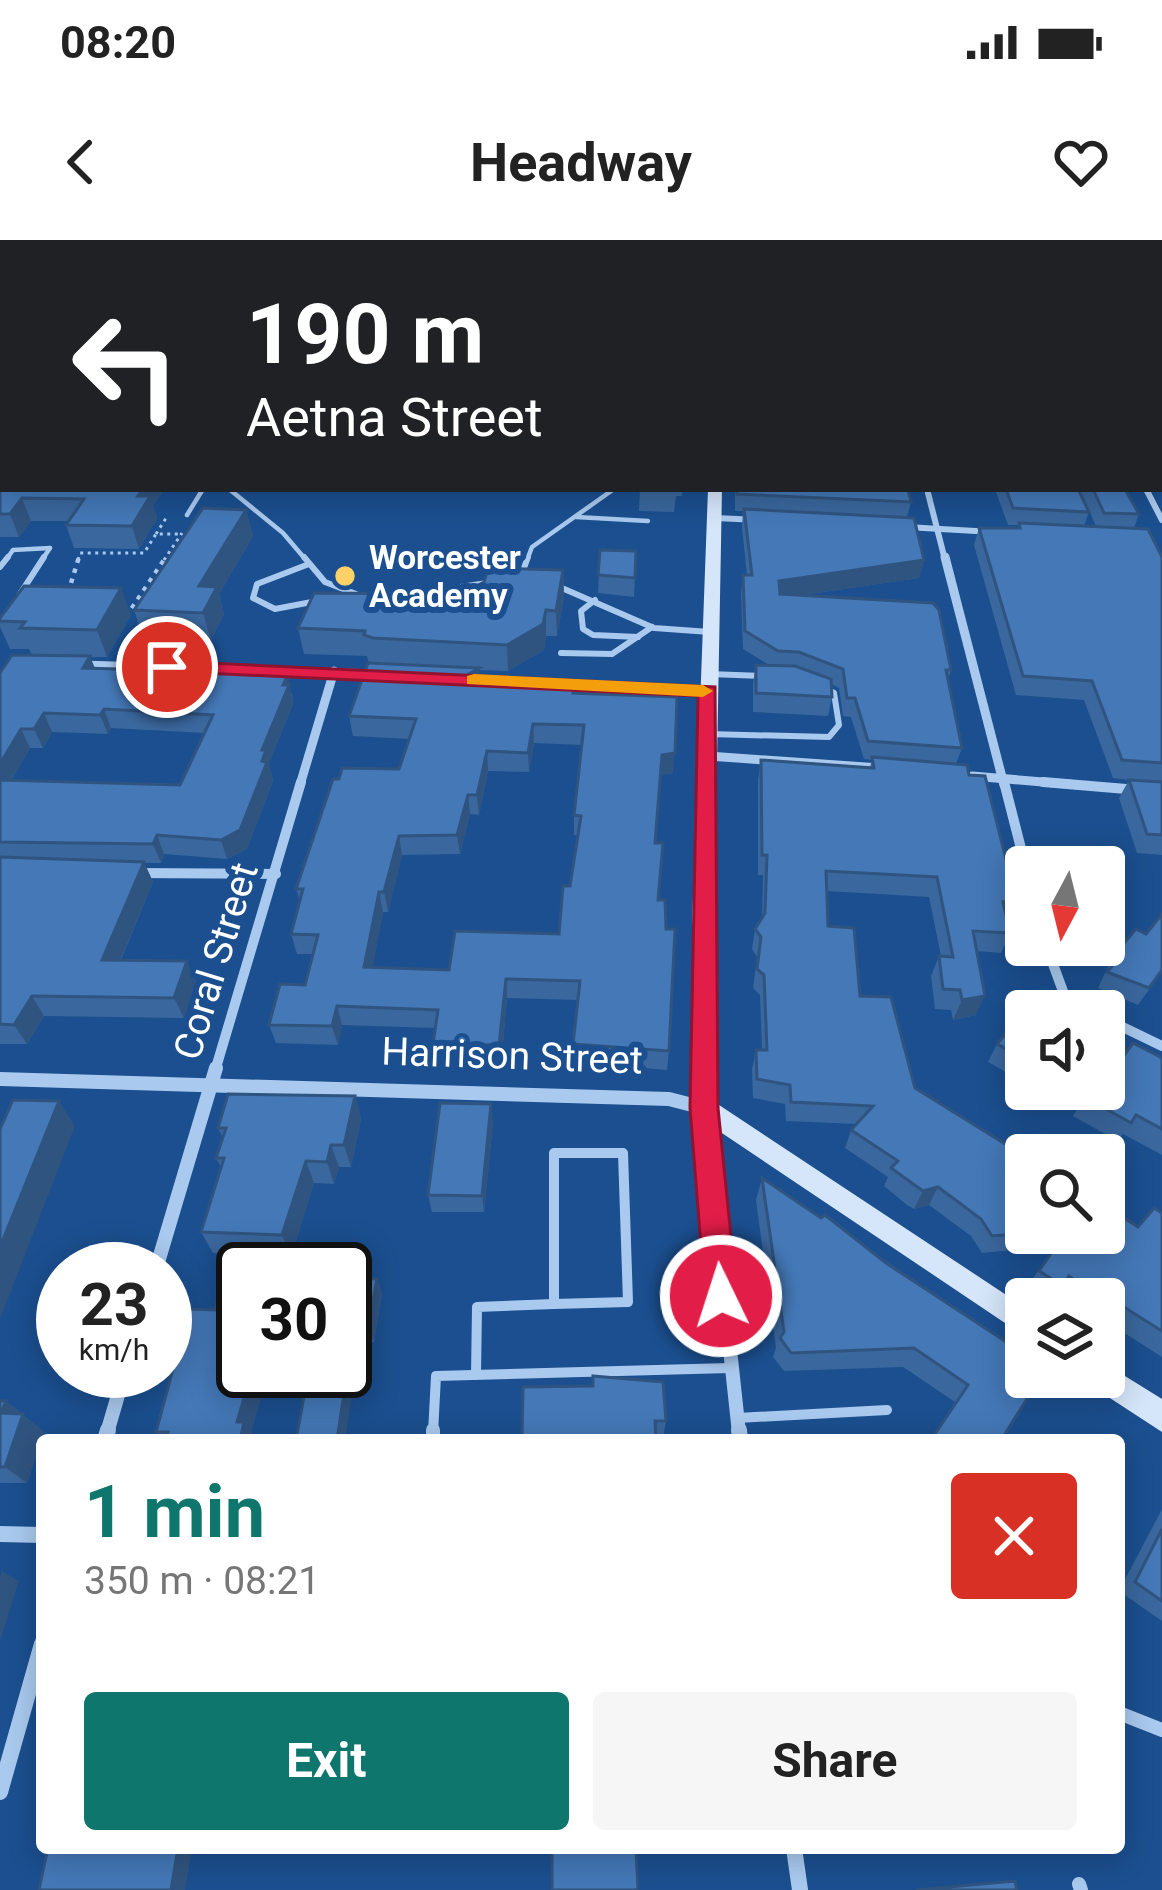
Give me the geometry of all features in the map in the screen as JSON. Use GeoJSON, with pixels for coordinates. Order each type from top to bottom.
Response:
{"type":"FeatureCollection","features":[{"type":"Feature","properties":{"kind":"street"},"geometry":{"type":"LineString","coordinates":[[715,492],[704,1108],[739,1434]]}},
{"type":"Feature","properties":{"kind":"street"},"geometry":{"type":"LineString","coordinates":[[928,492],[1020,846]]}},
{"type":"Feature","properties":{"kind":"street"},"geometry":{"type":"LineString","coordinates":[[1148,492],[1162,520]]}},
{"type":"Feature","properties":{"kind":"street"},"geometry":{"type":"LineString","coordinates":[[715,518],[778,521]]}},
{"type":"Feature","properties":{"kind":"street"},"geometry":{"type":"LineString","coordinates":[[894,527],[997,532]]}},
{"type":"Feature","properties":{"kind":"street"},"geometry":{"type":"LineString","coordinates":[[72,665],[400,675]]}},
{"type":"Feature","properties":{"kind":"street","name":"Coral Street"},"geometry":{"type":"LineString","coordinates":[[164,1242],[334,671]]}},
{"type":"Feature","properties":{"kind":"street"},"geometry":{"type":"LineString","coordinates":[[444,678],[709,682]]}},
{"type":"Feature","properties":{"kind":"street"},"geometry":{"type":"LineString","coordinates":[[708,745],[885,769]]}},
{"type":"Feature","properties":{"kind":"street"},"geometry":{"type":"LineString","coordinates":[[956,775],[1162,792]]}},
{"type":"Feature","properties":{"kind":"street"},"geometry":{"type":"LineString","coordinates":[[117,873],[276,874]]}},
{"type":"Feature","properties":{"kind":"street"},"geometry":{"type":"LineString","coordinates":[[1125,1028],[1162,1046]]}},
{"type":"Feature","properties":{"kind":"street","name":"Harrison Street"},"geometry":{"type":"LineString","coordinates":[[0,1079],[669,1100],[704,1108],[1005,1310]]}},
{"type":"Feature","properties":{"kind":"street"},"geometry":{"type":"LineString","coordinates":[[1125,1392],[1162,1417]]}},
{"type":"Feature","properties":{"kind":"street"},"geometry":{"type":"LineString","coordinates":[[107,1434],[117,1398]]}},
{"type":"Feature","properties":{"kind":"street"},"geometry":{"type":"LineString","coordinates":[[0,1534],[36,1535]]}},
{"type":"Feature","properties":{"kind":"street"},"geometry":{"type":"LineString","coordinates":[[0,1792],[36,1665]]}},
{"type":"Feature","properties":{"kind":"street"},"geometry":{"type":"LineString","coordinates":[[795,1854],[800,1890]]}},
{"type":"Feature","properties":{"kind":"lane"},"geometry":{"type":"LineString","coordinates":[[190,515],[202,492]]}},
{"type":"Feature","properties":{"kind":"lane"},"geometry":{"type":"LineString","coordinates":[[232,492],[288,537],[318,578],[338,590],[362,594]]}},
{"type":"Feature","properties":{"kind":"lane"},"geometry":{"type":"LineString","coordinates":[[521,576],[532,547],[610,492]]}},
{"type":"Feature","properties":{"kind":"lane"},"geometry":{"type":"LineString","coordinates":[[237,514],[258,514]]}},
{"type":"Feature","properties":{"kind":"lane"},"geometry":{"type":"LineString","coordinates":[[576,517],[648,521]]}},
{"type":"Feature","properties":{"kind":"lane"},"geometry":{"type":"LineString","coordinates":[[0,550],[50,548],[13,605]]}},
{"type":"Feature","properties":{"kind":"lane"},"geometry":{"type":"LineString","coordinates":[[0,567],[14,550]]}},
{"type":"Feature","properties":{"kind":"lane"},"geometry":{"type":"LineString","coordinates":[[309,564],[257,584],[253,598],[258,604],[283,610],[338,590]]}},
{"type":"Feature","properties":{"kind":"lane"},"geometry":{"type":"LineString","coordinates":[[396,597],[521,576],[595,600],[652,627],[710,632]]}},
{"type":"Feature","properties":{"kind":"lane"},"geometry":{"type":"LineString","coordinates":[[595,600],[581,611],[583,629],[593,635],[638,637]]}},
{"type":"Feature","properties":{"kind":"lane"},"geometry":{"type":"LineString","coordinates":[[561,652],[612,654],[652,627]]}},
{"type":"Feature","properties":{"kind":"lane"},"geometry":{"type":"LineString","coordinates":[[709,682],[770,676]]}},
{"type":"Feature","properties":{"kind":"lane"},"geometry":{"type":"LineString","coordinates":[[708,745],[830,737],[839,725],[834,693],[808,680]]}},
{"type":"Feature","properties":{"kind":"lane"},"geometry":{"type":"LineString","coordinates":[[476,1375],[477,1307],[554,1305],[628,1302],[623,1153],[554,1153],[554,1305]]}},
{"type":"Feature","properties":{"kind":"lane"},"geometry":{"type":"LineString","coordinates":[[433,1434],[436,1376],[730,1368]]}},
{"type":"Feature","properties":{"kind":"lane"},"geometry":{"type":"LineString","coordinates":[[737,1418],[886,1410]]}},
{"type":"Feature","properties":{"kind":"lane"},"geometry":{"type":"LineString","coordinates":[[1125,1715],[1162,1730]]}},
{"type":"Feature","properties":{"kind":"path"},"geometry":{"type":"LineString","coordinates":[[70,552],[144,553],[168,515],[190,515],[125,619]]}},
{"type":"Feature","properties":{"kind":"path"},"geometry":{"type":"LineString","coordinates":[[156,534],[181,535]]}},
{"type":"Feature","properties":{"kind":"path"},"geometry":{"type":"LineString","coordinates":[[68,600],[80,553]]}},
{"type":"Feature","properties":{"kind":"building"},"geometry":{"type":"Polygon","coordinates":[[[0,492],[141,492],[138,496],[150,496],[132,526],[66,525],[84,499],[22,498],[10,514],[0,514],[0,492]]]}},
{"type":"Feature","properties":{"kind":"building"},"geometry":{"type":"Polygon","coordinates":[[[909,492],[911,502],[737,494],[909,492]]]}},
{"type":"Feature","properties":{"kind":"building"},"geometry":{"type":"Polygon","coordinates":[[[1007,492],[1079,492],[1089,512],[1013,508],[1007,492]]]}},
{"type":"Feature","properties":{"kind":"building"},"geometry":{"type":"Polygon","coordinates":[[[1094,492],[1127,492],[1139,514],[1104,513],[1094,492]]]}},
{"type":"Feature","properties":{"kind":"building"},"geometry":{"type":"Polygon","coordinates":[[[203,508],[246,510],[199,586],[217,587],[203,613],[134,610],[203,508]]]}},
{"type":"Feature","properties":{"kind":"building"},"geometry":{"type":"Polygon","coordinates":[[[744,509],[914,518],[924,560],[779,581],[780,594],[933,603],[939,610],[951,670],[946,670],[962,748],[868,741],[855,698],[847,698],[843,669],[799,652],[778,651],[745,631],[743,575],[752,575],[744,509]]]}},
{"type":"Feature","properties":{"kind":"building"},"geometry":{"type":"Polygon","coordinates":[[[1019,523],[1148,529],[1162,557],[1162,763],[1122,760],[1092,681],[1023,676],[979,528],[1020,528],[1019,523]]]}},
{"type":"Feature","properties":{"kind":"building"},"geometry":{"type":"Polygon","coordinates":[[[600,550],[636,551],[635,578],[598,575],[600,550]]]}},
{"type":"Feature","properties":{"kind":"building"},"geometry":{"type":"Polygon","coordinates":[[[488,568],[563,570],[556,611],[546,610],[543,624],[507,645],[373,638],[364,635],[365,631],[298,628],[314,593],[461,594],[484,582],[488,568]]]}},
{"type":"Feature","properties":{"kind":"building"},"geometry":{"type":"Polygon","coordinates":[[[24,586],[121,588],[97,630],[20,628],[25,622],[0,621],[24,586]]]}},
{"type":"Feature","properties":{"kind":"building"},"geometry":{"type":"Polygon","coordinates":[[[12,655],[90,656],[83,668],[288,674],[283,685],[289,685],[262,750],[266,750],[262,761],[267,762],[240,830],[221,840],[157,835],[153,844],[0,842],[0,780],[180,785],[213,715],[104,709],[100,715],[44,713],[34,729],[21,729],[0,764],[0,673],[12,655]]]}},
{"type":"Feature","properties":{"kind":"building"},"geometry":{"type":"Polygon","coordinates":[[[368,663],[479,668],[457,681],[677,697],[675,753],[662,755],[655,843],[663,843],[658,900],[665,900],[666,929],[675,929],[669,1051],[573,1044],[580,981],[506,979],[499,1045],[433,1044],[438,1010],[337,1006],[332,1026],[269,1025],[280,984],[305,985],[318,935],[291,934],[303,889],[296,889],[333,779],[339,779],[342,768],[399,769],[416,719],[349,716],[368,663]],[[533,724],[528,753],[487,751],[477,795],[468,795],[457,835],[399,836],[384,892],[379,892],[364,967],[449,970],[455,931],[559,934],[563,886],[570,886],[581,816],[574,815],[584,725],[533,724]]]}},
{"type":"Feature","properties":{"kind":"building"},"geometry":{"type":"Polygon","coordinates":[[[756,665],[795,666],[831,679],[832,697],[756,693],[756,665]]]}},
{"type":"Feature","properties":{"kind":"building"},"geometry":{"type":"Polygon","coordinates":[[[872,757],[967,765],[969,775],[985,776],[1005,855],[1005,933],[973,931],[985,996],[962,1000],[960,990],[943,989],[939,956],[953,957],[937,877],[826,871],[828,926],[854,928],[860,996],[891,997],[915,1088],[1005,1144],[1005,1235],[992,1236],[981,1219],[938,1187],[923,1191],[891,1168],[898,1161],[851,1130],[873,1106],[791,1102],[790,1085],[757,1079],[756,1050],[767,1050],[764,975],[757,969],[761,937],[755,929],[765,913],[761,760],[874,768],[872,757]]]}},
{"type":"Feature","properties":{"kind":"building"},"geometry":{"type":"Polygon","coordinates":[[[1129,780],[1162,782],[1162,835],[1147,834],[1129,780]]]}},
{"type":"Feature","properties":{"kind":"building"},"geometry":{"type":"Polygon","coordinates":[[[0,857],[144,862],[102,960],[187,961],[174,998],[32,996],[14,1025],[0,1024],[0,857]]]}},
{"type":"Feature","properties":{"kind":"building"},"geometry":{"type":"Polygon","coordinates":[[[1162,914],[1162,970],[1149,988],[1107,972],[1112,966],[1125,966],[1125,942],[1136,929],[1146,934],[1162,914]]]}},
{"type":"Feature","properties":{"kind":"building"},"geometry":{"type":"Polygon","coordinates":[[[1133,1043],[1162,1058],[1162,1129],[1136,1115],[1131,1123],[1108,1110],[1125,1110],[1125,1054],[1133,1043]]]}},
{"type":"Feature","properties":{"kind":"building"},"geometry":{"type":"Polygon","coordinates":[[[228,1094],[355,1096],[344,1145],[331,1145],[327,1162],[306,1161],[282,1235],[201,1232],[224,1158],[216,1158],[226,1128],[218,1128],[228,1094]]]}},
{"type":"Feature","properties":{"kind":"building"},"geometry":{"type":"Polygon","coordinates":[[[13,1100],[59,1101],[0,1247],[0,1129],[13,1100]]]}},
{"type":"Feature","properties":{"kind":"building"},"geometry":{"type":"Polygon","coordinates":[[[440,1103],[491,1104],[482,1196],[428,1195],[440,1103]]]}},
{"type":"Feature","properties":{"kind":"building"},"geometry":{"type":"Polygon","coordinates":[[[762,1178],[821,1218],[825,1215],[886,1263],[1005,1341],[1005,1398],[1028,1398],[1005,1434],[935,1434],[968,1385],[914,1348],[791,1353],[780,1338],[784,1332],[762,1178]]]}},
{"type":"Feature","properties":{"kind":"building"},"geometry":{"type":"Polygon","coordinates":[[[1154,1208],[1162,1213],[1162,1331],[1125,1308],[1125,1278],[1050,1278],[1039,1271],[1051,1254],[1125,1254],[1125,1219],[1138,1227],[1154,1208]]]}},
{"type":"Feature","properties":{"kind":"building"},"geometry":{"type":"Polygon","coordinates":[[[216,1306],[216,1398],[244,1398],[237,1422],[244,1422],[241,1434],[156,1432],[165,1398],[192,1398],[192,1309],[215,1310],[216,1306]]]}},
{"type":"Feature","properties":{"kind":"building"},"geometry":{"type":"Polygon","coordinates":[[[593,1376],[663,1382],[666,1421],[655,1421],[656,1434],[522,1434],[523,1387],[593,1386],[593,1376]]]}},
{"type":"Feature","properties":{"kind":"building"},"geometry":{"type":"Polygon","coordinates":[[[304,1398],[343,1398],[338,1434],[297,1434],[304,1398]]]}},
{"type":"Feature","properties":{"kind":"building"},"geometry":{"type":"Polygon","coordinates":[[[0,1401],[6,1401],[1,1413],[23,1414],[5,1467],[0,1467],[0,1401]]]}},
{"type":"Feature","properties":{"kind":"building"},"geometry":{"type":"Polygon","coordinates":[[[1162,1529],[1162,1601],[1135,1582],[1162,1529]]]}},
{"type":"Feature","properties":{"kind":"building"},"geometry":{"type":"Polygon","coordinates":[[[47,1854],[177,1854],[171,1890],[39,1890],[47,1854]]]}},
{"type":"Feature","properties":{"kind":"building"},"geometry":{"type":"Polygon","coordinates":[[[552,1854],[636,1854],[638,1890],[552,1890],[552,1854]]]}},
{"type":"Feature","properties":{"kind":"building"},"geometry":{"type":"Polygon","coordinates":[[[1015,1881],[1017,1890],[916,1890],[1015,1881]]]}},
{"type":"Feature","properties":{"kind":"slow traffic"},"geometry":{"type":"LineString","coordinates":[[474,680],[703,691]]}},
{"type":"Feature","properties":{"kind":"place","name":"Worcester Academy"},"geometry":{"type":"Point","coordinates":[345,576]}},
{"type":"Feature","properties":{"kind":"route"},"geometry":{"type":"LineString","coordinates":[[167,667],[708,691],[704,1108],[721,1296]]}}]}
